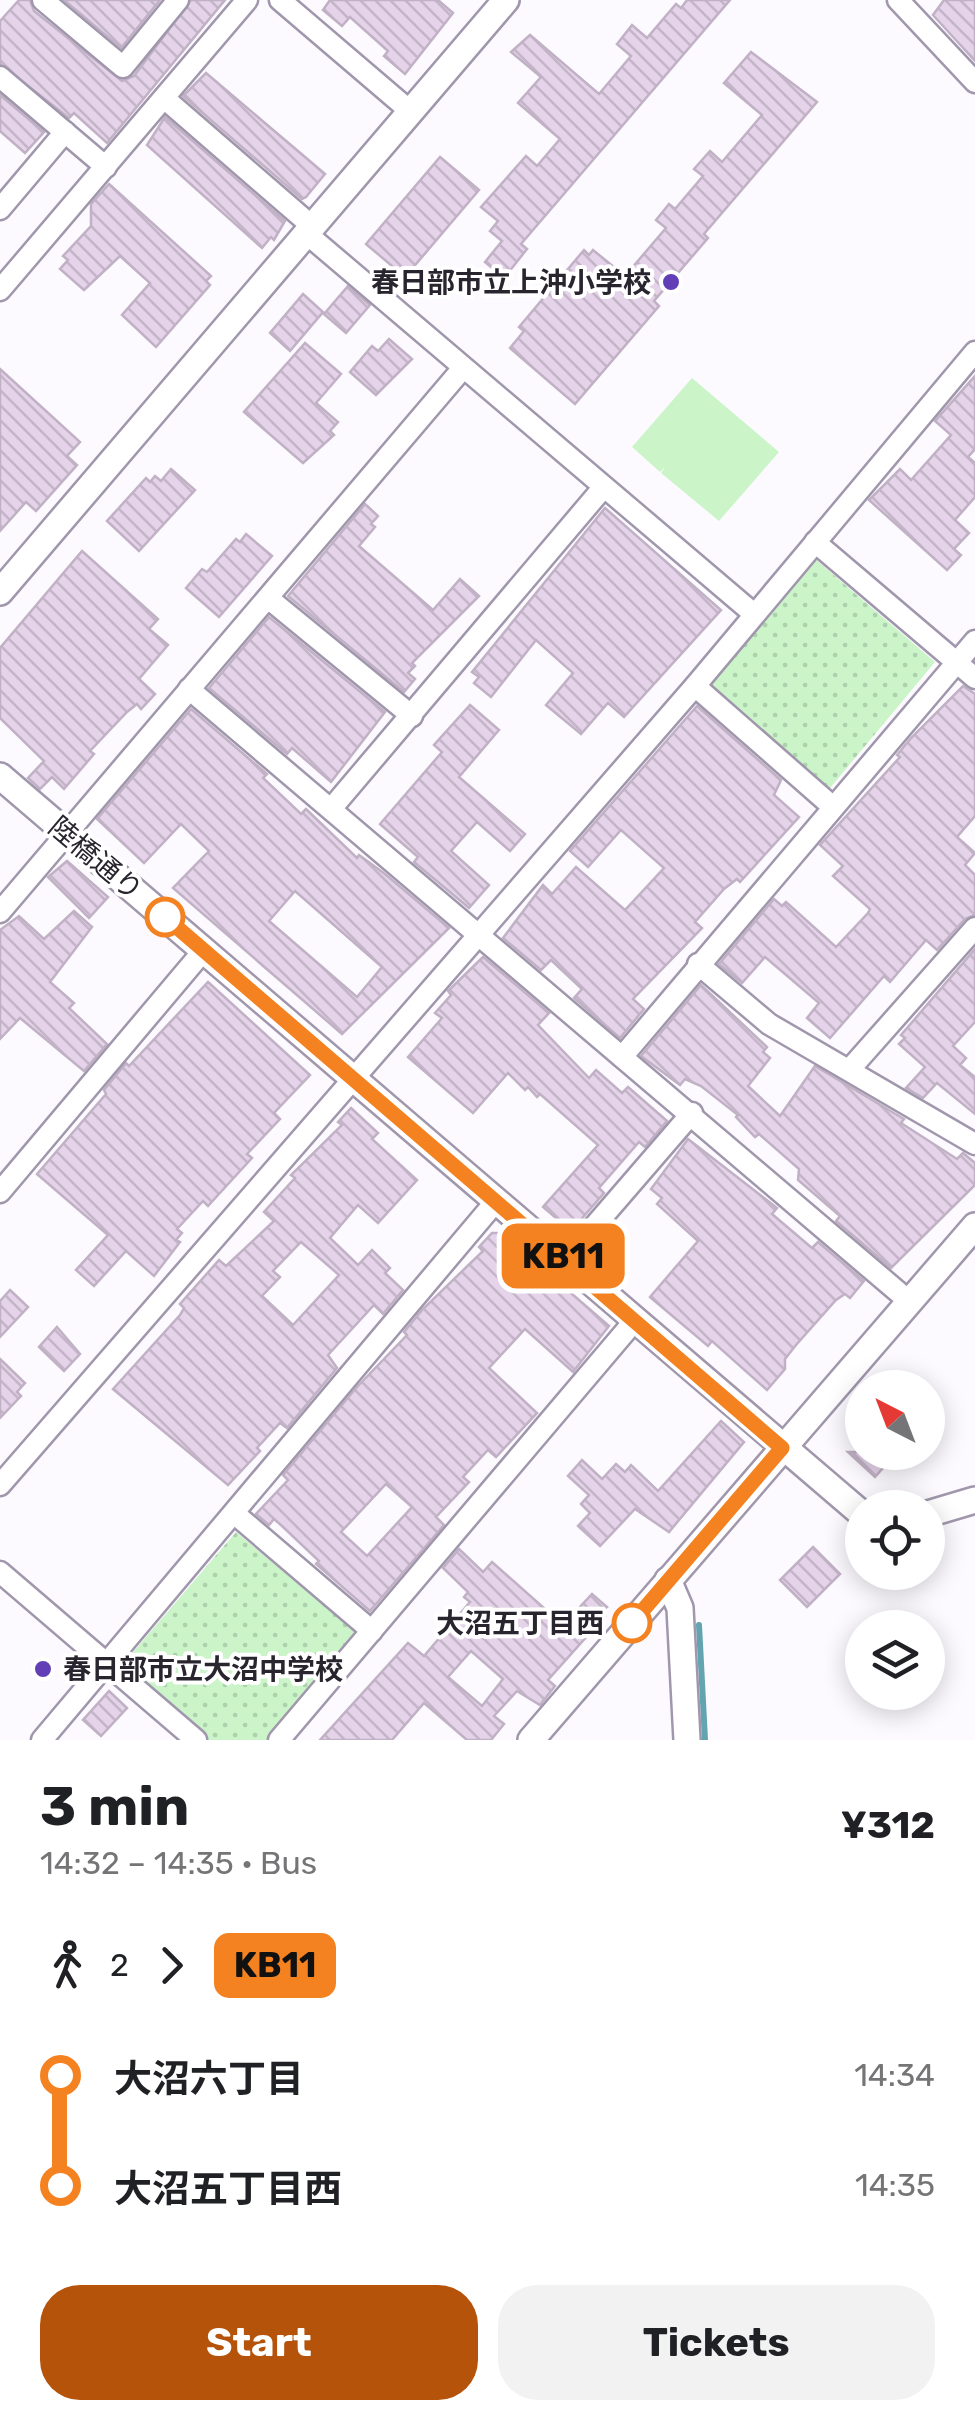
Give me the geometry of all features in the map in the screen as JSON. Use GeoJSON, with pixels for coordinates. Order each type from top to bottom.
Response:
{"type":"FeatureCollection","features":[{"type":"Feature","properties":{"kind":"street"},"geometry":{"type":"LineString","coordinates":[[43,0],[122,67],[178,0]]}},
{"type":"Feature","properties":{"kind":"street"},"geometry":{"type":"LineString","coordinates":[[0,290],[247,0]]}},
{"type":"Feature","properties":{"kind":"street"},"geometry":{"type":"LineString","coordinates":[[280,0],[410,111]]}},
{"type":"Feature","properties":{"kind":"street"},"geometry":{"type":"LineString","coordinates":[[0,592],[506,0]]}},
{"type":"Feature","properties":{"kind":"street"},"geometry":{"type":"LineString","coordinates":[[898,0],[975,82]]}},
{"type":"Feature","properties":{"kind":"street"},"geometry":{"type":"LineString","coordinates":[[0,76],[106,167]]}},
{"type":"Feature","properties":{"kind":"street"},"geometry":{"type":"LineString","coordinates":[[164,98],[463,368],[754,614]]}},
{"type":"Feature","properties":{"kind":"street"},"geometry":{"type":"LineString","coordinates":[[0,209],[66,132]]}},
{"type":"Feature","properties":{"kind":"street"},"geometry":{"type":"LineString","coordinates":[[0,1485],[695,686],[975,352]]}},
{"type":"Feature","properties":{"kind":"street"},"geometry":{"type":"LineString","coordinates":[[0,912],[463,368]]}},
{"type":"Feature","properties":{"kind":"street"},"geometry":{"type":"LineString","coordinates":[[331,809],[602,489]]}},
{"type":"Feature","properties":{"kind":"street"},"geometry":{"type":"LineString","coordinates":[[815,542],[975,678]]}},
{"type":"Feature","properties":{"kind":"street"},"geometry":{"type":"LineString","coordinates":[[268,598],[412,716]]}},
{"type":"Feature","properties":{"kind":"street"},"geometry":{"type":"LineString","coordinates":[[622,1058],[975,641]]}},
{"type":"Feature","properties":{"kind":"street"},"geometry":{"type":"LineString","coordinates":[[695,686],[833,807]]}},
{"type":"Feature","properties":{"kind":"street"},"geometry":{"type":"LineString","coordinates":[[189,689],[910,1302]]}},
{"type":"Feature","properties":{"kind":"street","name":"陸橋通り"},"geometry":{"type":"LineString","coordinates":[[0,776],[845,1500]]}},
{"type":"Feature","properties":{"kind":"street"},"geometry":{"type":"LineString","coordinates":[[850,1069],[975,928]]}},
{"type":"Feature","properties":{"kind":"street"},"geometry":{"type":"LineString","coordinates":[[0,1192],[204,950]]}},
{"type":"Feature","properties":{"kind":"street"},"geometry":{"type":"LineString","coordinates":[[698,964],[769,1024],[975,1144]]}},
{"type":"Feature","properties":{"kind":"street"},"geometry":{"type":"LineString","coordinates":[[566,1259],[692,1113]]}},
{"type":"Feature","properties":{"kind":"street"},"geometry":{"type":"LineString","coordinates":[[42,1740],[498,1200]]}},
{"type":"Feature","properties":{"kind":"street"},"geometry":{"type":"LineString","coordinates":[[531,1740],[975,1226]]}},
{"type":"Feature","properties":{"kind":"street"},"geometry":{"type":"LineString","coordinates":[[279,1740],[636,1319]]}},
{"type":"Feature","properties":{"kind":"street"},"geometry":{"type":"LineString","coordinates":[[945,1509],[975,1500]]}},
{"type":"Feature","properties":{"kind":"street"},"geometry":{"type":"LineString","coordinates":[[235,1514],[372,1631]]}},
{"type":"Feature","properties":{"kind":"street"},"geometry":{"type":"LineString","coordinates":[[0,1572],[196,1740]]}},
{"type":"Feature","properties":{"kind":"street"},"geometry":{"type":"LineString","coordinates":[[668,1580],[680,1608],[688,1740]]}},
{"type":"Feature","properties":{"kind":"green space"},"geometry":{"type":"Polygon","coordinates":[[[692,378],[779,452],[719,521],[661,473],[665,467],[660,472],[632,447],[692,378]]]}},
{"type":"Feature","properties":{"kind":"green space"},"geometry":{"type":"Polygon","coordinates":[[[815,559],[935,662],[830,788],[706,685],[815,559]]]}},
{"type":"Feature","properties":{"kind":"green space"},"geometry":{"type":"Polygon","coordinates":[[[236,1532],[358,1633],[267,1740],[209,1740],[122,1665],[236,1532]]]}},
{"type":"Feature","properties":{"kind":"building"},"geometry":{"type":"Polygon","coordinates":[[[19,0],[30,0],[34,11],[122,81],[134,76],[191,0],[225,0],[107,143],[74,113],[69,118],[0,64],[0,21],[19,0]]]}},
{"type":"Feature","properties":{"kind":"building"},"geometry":{"type":"Polygon","coordinates":[[[64,0],[160,0],[121,48],[64,0]]]}},
{"type":"Feature","properties":{"kind":"building"},"geometry":{"type":"Polygon","coordinates":[[[330,0],[438,0],[453,13],[405,74],[384,56],[388,51],[350,17],[342,26],[323,10],[330,0]]]}},
{"type":"Feature","properties":{"kind":"building"},"geometry":{"type":"Polygon","coordinates":[[[687,0],[730,0],[521,244],[527,249],[504,278],[485,262],[502,241],[490,231],[498,221],[481,207],[526,156],[537,166],[560,139],[518,103],[541,77],[511,52],[530,35],[599,94],[631,56],[617,44],[632,25],[647,38],[676,4],[681,8],[687,0]]]}},
{"type":"Feature","properties":{"kind":"building"},"geometry":{"type":"Polygon","coordinates":[[[944,0],[975,0],[975,61],[933,15],[944,0]]]}},
{"type":"Feature","properties":{"kind":"building"},"geometry":{"type":"Polygon","coordinates":[[[751,52],[817,102],[704,234],[708,238],[654,301],[659,306],[575,404],[510,348],[524,331],[519,327],[584,250],[589,255],[593,250],[625,276],[666,228],[656,220],[669,204],[675,209],[703,176],[694,169],[710,151],[722,162],[762,115],[724,83],[751,52]]]}},
{"type":"Feature","properties":{"kind":"building"},"geometry":{"type":"Polygon","coordinates":[[[206,73],[325,174],[306,197],[302,199],[183,96],[206,73]]]}},
{"type":"Feature","properties":{"kind":"building"},"geometry":{"type":"Polygon","coordinates":[[[0,95],[44,132],[25,153],[0,131],[0,95]]]}},
{"type":"Feature","properties":{"kind":"building"},"geometry":{"type":"Polygon","coordinates":[[[165,117],[285,221],[274,240],[271,237],[262,248],[147,145],[165,117]]]}},
{"type":"Feature","properties":{"kind":"building"},"geometry":{"type":"Polygon","coordinates":[[[440,157],[479,190],[405,277],[366,244],[440,157]]]}},
{"type":"Feature","properties":{"kind":"building"},"geometry":{"type":"Polygon","coordinates":[[[109,184],[211,276],[206,281],[210,285],[156,347],[122,315],[150,283],[120,256],[84,290],[60,269],[68,260],[63,256],[91,226],[91,204],[109,184]]]}},
{"type":"Feature","properties":{"kind":"building"},"geometry":{"type":"Polygon","coordinates":[[[348,286],[370,305],[346,333],[324,314],[348,286]]]}},
{"type":"Feature","properties":{"kind":"building"},"geometry":{"type":"Polygon","coordinates":[[[303,294],[323,312],[290,351],[270,333],[303,294]]]}},
{"type":"Feature","properties":{"kind":"building"},"geometry":{"type":"Polygon","coordinates":[[[389,339],[412,359],[376,395],[350,372],[372,346],[378,351],[389,339]]]}},
{"type":"Feature","properties":{"kind":"building"},"geometry":{"type":"Polygon","coordinates":[[[305,343],[341,374],[316,403],[338,422],[330,431],[334,435],[303,463],[244,412],[305,343]]]}},
{"type":"Feature","properties":{"kind":"building"},"geometry":{"type":"Polygon","coordinates":[[[0,369],[80,442],[67,456],[77,465],[36,511],[26,502],[0,531],[0,369]]]}},
{"type":"Feature","properties":{"kind":"building"},"geometry":{"type":"Polygon","coordinates":[[[975,376],[975,449],[968,457],[975,463],[975,497],[955,520],[969,533],[954,549],[961,555],[947,570],[869,500],[900,469],[911,480],[951,435],[935,421],[975,376]]]}},
{"type":"Feature","properties":{"kind":"building"},"geometry":{"type":"Polygon","coordinates":[[[171,469],[195,490],[139,551],[107,521],[146,478],[150,482],[155,476],[161,481],[171,469]]]}},
{"type":"Feature","properties":{"kind":"building"},"geometry":{"type":"Polygon","coordinates":[[[365,504],[378,516],[371,524],[375,527],[359,546],[433,610],[460,579],[479,596],[412,663],[415,666],[408,673],[415,679],[404,692],[288,596],[365,504]]]}},
{"type":"Feature","properties":{"kind":"building"},"geometry":{"type":"Polygon","coordinates":[[[605,508],[721,610],[624,717],[608,703],[581,734],[546,705],[573,673],[536,640],[491,697],[474,683],[479,677],[472,672],[605,508]]]}},
{"type":"Feature","properties":{"kind":"building"},"geometry":{"type":"Polygon","coordinates":[[[246,534],[272,556],[219,617],[186,588],[202,569],[207,572],[236,539],[240,542],[246,534]]]}},
{"type":"Feature","properties":{"kind":"building"},"geometry":{"type":"Polygon","coordinates":[[[82,551],[158,619],[149,629],[168,645],[139,679],[155,694],[141,709],[137,704],[127,712],[90,751],[94,754],[64,789],[52,777],[40,789],[28,778],[44,761],[0,718],[0,648],[82,551]]]}},
{"type":"Feature","properties":{"kind":"building"},"geometry":{"type":"Polygon","coordinates":[[[269,617],[385,712],[331,782],[292,748],[287,754],[209,688],[269,617]]]}},
{"type":"Feature","properties":{"kind":"building"},"geometry":{"type":"Polygon","coordinates":[[[963,686],[975,694],[975,816],[957,837],[975,853],[965,865],[975,875],[975,915],[965,919],[937,950],[926,940],[890,982],[884,976],[830,1038],[807,1018],[819,1003],[765,957],[742,983],[719,964],[774,899],[782,906],[786,902],[836,947],[868,913],[870,909],[833,876],[843,866],[820,845],[900,757],[897,755],[911,738],[963,686]]]}},
{"type":"Feature","properties":{"kind":"building"},"geometry":{"type":"Polygon","coordinates":[[[470,705],[499,730],[459,777],[525,834],[510,851],[477,822],[451,851],[489,885],[469,908],[414,862],[418,857],[380,824],[442,752],[434,745],[470,705]]]}},
{"type":"Feature","properties":{"kind":"building"},"geometry":{"type":"Polygon","coordinates":[[[697,706],[781,780],[774,795],[799,817],[740,882],[737,879],[724,889],[695,922],[702,928],[633,999],[644,1009],[620,1038],[574,998],[582,989],[551,960],[541,970],[503,938],[543,885],[552,894],[576,867],[625,910],[664,868],[621,830],[588,867],[570,851],[697,706]]]}},
{"type":"Feature","properties":{"kind":"building"},"geometry":{"type":"Polygon","coordinates":[[[191,709],[267,774],[263,778],[301,814],[306,809],[357,858],[359,855],[385,874],[449,928],[342,1034],[173,888],[209,851],[181,824],[144,863],[97,819],[191,709]],[[295,891],[269,921],[357,997],[382,967],[295,891]]]}},
{"type":"Feature","properties":{"kind":"building"},"geometry":{"type":"Polygon","coordinates":[[[67,861],[108,897],[89,918],[48,877],[67,861]]]}},
{"type":"Feature","properties":{"kind":"building"},"geometry":{"type":"Polygon","coordinates":[[[74,911],[92,927],[50,982],[74,1003],[69,1008],[107,1044],[84,1071],[20,1018],[0,1039],[0,930],[19,916],[44,939],[74,911]]]}},
{"type":"Feature","properties":{"kind":"building"},"geometry":{"type":"Polygon","coordinates":[[[975,949],[975,1022],[953,1046],[966,1058],[960,1065],[975,1077],[975,1114],[937,1083],[923,1098],[906,1088],[925,1067],[899,1044],[905,1038],[901,1035],[975,949]]]}},
{"type":"Feature","properties":{"kind":"building"},"geometry":{"type":"Polygon","coordinates":[[[483,957],[549,1013],[538,1025],[589,1078],[596,1070],[622,1093],[628,1087],[667,1121],[645,1147],[639,1142],[599,1188],[604,1193],[571,1231],[543,1207],[598,1145],[540,1094],[537,1097],[528,1087],[525,1090],[508,1073],[473,1113],[408,1057],[442,1018],[435,1013],[451,995],[448,991],[483,957]]]}},
{"type":"Feature","properties":{"kind":"building"},"geometry":{"type":"Polygon","coordinates":[[[208,982],[310,1075],[274,1113],[280,1119],[247,1154],[252,1158],[208,1206],[203,1201],[177,1229],[182,1233],[176,1240],[180,1242],[154,1276],[126,1251],[94,1286],[76,1270],[108,1235],[37,1174],[106,1094],[104,1090],[126,1063],[129,1066],[208,982]]]}},
{"type":"Feature","properties":{"kind":"building"},"geometry":{"type":"Polygon","coordinates":[[[701,985],[767,1047],[763,1052],[770,1058],[748,1086],[780,1116],[815,1066],[904,1119],[901,1123],[957,1159],[963,1153],[975,1163],[975,1185],[891,1268],[836,1221],[840,1216],[798,1180],[799,1169],[759,1134],[755,1137],[738,1115],[701,1086],[685,1079],[680,1085],[641,1056],[701,985]]]}},
{"type":"Feature","properties":{"kind":"building"},"geometry":{"type":"Polygon","coordinates":[[[351,1108],[378,1133],[372,1139],[417,1180],[378,1223],[358,1205],[330,1238],[358,1265],[372,1250],[390,1268],[385,1273],[403,1290],[383,1314],[374,1305],[328,1355],[337,1368],[287,1428],[280,1423],[228,1485],[113,1389],[180,1315],[184,1308],[180,1304],[219,1260],[226,1266],[274,1221],[264,1212],[295,1178],[291,1175],[342,1125],[338,1122],[351,1108]],[[301,1242],[273,1271],[280,1277],[262,1296],[293,1325],[339,1275],[301,1242]]]}},
{"type":"Feature","properties":{"kind":"building"},"geometry":{"type":"Polygon","coordinates":[[[688,1139],[777,1208],[772,1214],[812,1248],[818,1242],[864,1281],[850,1298],[845,1294],[836,1300],[785,1359],[785,1369],[767,1390],[712,1341],[708,1346],[650,1297],[698,1241],[657,1204],[662,1198],[651,1189],[688,1139]]]}},
{"type":"Feature","properties":{"kind":"building"},"geometry":{"type":"Polygon","coordinates":[[[492,1233],[499,1233],[553,1285],[557,1281],[609,1326],[573,1372],[525,1329],[489,1368],[537,1413],[496,1457],[488,1450],[463,1477],[469,1482],[436,1517],[444,1525],[370,1611],[316,1564],[319,1561],[274,1519],[269,1525],[256,1514],[288,1480],[283,1475],[357,1387],[407,1335],[404,1332],[423,1309],[483,1251],[479,1247],[492,1233]],[[386,1484],[341,1532],[367,1556],[412,1507],[386,1484]]]}},
{"type":"Feature","properties":{"kind":"building"},"geometry":{"type":"Polygon","coordinates":[[[10,1290],[28,1307],[0,1337],[0,1301],[10,1290]]]}},
{"type":"Feature","properties":{"kind":"building"},"geometry":{"type":"Polygon","coordinates":[[[57,1327],[80,1354],[64,1371],[39,1347],[57,1327]]]}},
{"type":"Feature","properties":{"kind":"building"},"geometry":{"type":"Polygon","coordinates":[[[0,1359],[25,1383],[17,1392],[21,1396],[0,1418],[0,1359]]]}},
{"type":"Feature","properties":{"kind":"building"},"geometry":{"type":"Polygon","coordinates":[[[721,1421],[744,1442],[669,1532],[635,1509],[600,1546],[578,1526],[590,1513],[581,1504],[589,1495],[568,1476],[582,1460],[602,1479],[616,1464],[625,1472],[631,1465],[658,1491],[721,1421]]]}},
{"type":"Feature","properties":{"kind":"building"},"geometry":{"type":"Polygon","coordinates":[[[813,1547],[840,1574],[807,1607],[780,1580],[813,1547]]]}},
{"type":"Feature","properties":{"kind":"building"},"geometry":{"type":"Polygon","coordinates":[[[459,1549],[483,1572],[492,1562],[563,1625],[592,1594],[607,1607],[601,1612],[605,1616],[548,1680],[555,1686],[540,1705],[517,1691],[494,1716],[504,1724],[491,1740],[467,1740],[424,1703],[392,1740],[320,1740],[408,1643],[424,1656],[470,1602],[464,1597],[468,1592],[443,1568],[459,1549]],[[471,1651],[448,1677],[482,1706],[503,1679],[471,1651]]]}},
{"type":"Feature","properties":{"kind":"building"},"geometry":{"type":"Polygon","coordinates":[[[109,1691],[127,1708],[101,1736],[83,1720],[109,1691]]]}},
{"type":"Feature","properties":{"kind":"waterway"},"geometry":{"type":"LineString","coordinates":[[699,1625],[705,1740]]}},
{"type":"Feature","properties":{"kind":"bus line","name":"KB11"},"geometry":{"type":"LineString","coordinates":[[165,917],[782,1448],[632,1623]]}},
{"type":"Feature","properties":{"kind":"place","name":"春日部市立上沖小学校"},"geometry":{"type":"Point","coordinates":[671,282]}},
{"type":"Feature","properties":{"kind":"place","name":"大沼五丁目西"},"geometry":{"type":"Point","coordinates":[632,1623]}},
{"type":"Feature","properties":{"kind":"place","name":"春日部市立大沼中学校"},"geometry":{"type":"Point","coordinates":[43,1669]}}]}
